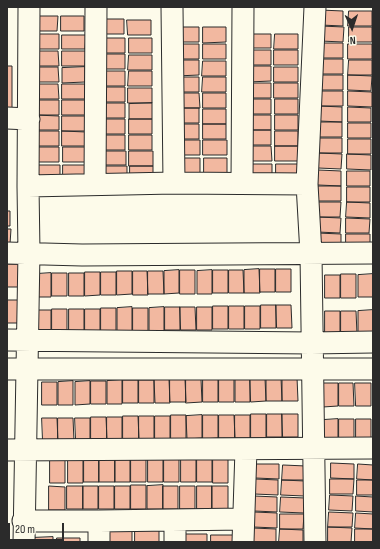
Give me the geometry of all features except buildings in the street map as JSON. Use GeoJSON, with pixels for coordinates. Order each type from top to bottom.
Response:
{"type":"FeatureCollection","features":[{"type":"Feature","properties":{"kind":"street"},"geometry":{"type":"LineString","coordinates":[[24,542],[16,450],[16,368],[17,340],[29,252],[29,7]]}},
{"type":"Feature","properties":{"kind":"street"},"geometry":{"type":"LineString","coordinates":[[95,184],[96,7]]}},
{"type":"Feature","properties":{"kind":"street"},"geometry":{"type":"LineString","coordinates":[[172,7],[174,182]]}},
{"type":"Feature","properties":{"kind":"street"},"geometry":{"type":"LineString","coordinates":[[242,183],[243,7]]}},
{"type":"Feature","properties":{"kind":"street"},"geometry":{"type":"LineString","coordinates":[[314,7],[307,184],[311,254],[311,343],[313,370],[315,542]]}},
{"type":"Feature","properties":{"kind":"street"},"geometry":{"type":"LineString","coordinates":[[7,118],[29,119]]}},
{"type":"Feature","properties":{"kind":"street"},"geometry":{"type":"LineString","coordinates":[[28,186],[174,182],[307,184]]}},
{"type":"Feature","properties":{"kind":"street"},"geometry":{"type":"LineString","coordinates":[[7,253],[29,252],[82,255],[373,253]]}},
{"type":"Feature","properties":{"kind":"street"},"geometry":{"type":"LineString","coordinates":[[17,340],[311,343],[373,342]]}},
{"type":"Feature","properties":{"kind":"street"},"geometry":{"type":"LineString","coordinates":[[16,368],[373,369]]}},
{"type":"Feature","properties":{"kind":"street"},"geometry":{"type":"LineString","coordinates":[[16,450],[373,448]]}},
{"type":"Feature","properties":{"kind":"street"},"geometry":{"type":"LineString","coordinates":[[243,542],[246,449]]}},
{"type":"Feature","properties":{"kind":"street"},"geometry":{"type":"LineString","coordinates":[[23,521],[244,519]]}},
{"type":"Feature","properties":{"kind":"street"},"geometry":{"type":"LineString","coordinates":[[175,520],[175,542]]}},
{"type":"Feature","properties":{"kind":"street"},"geometry":{"type":"LineString","coordinates":[[99,521],[99,542]]}}]}
